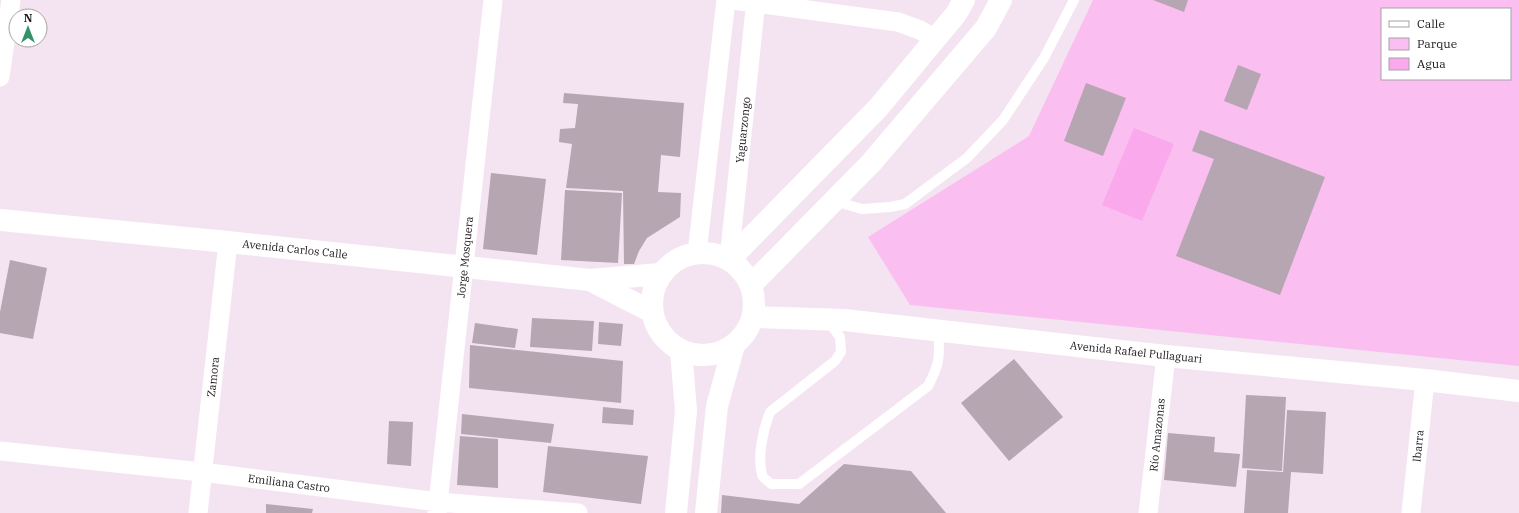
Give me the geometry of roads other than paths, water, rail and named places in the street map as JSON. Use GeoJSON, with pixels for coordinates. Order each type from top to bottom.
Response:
{"type":"FeatureCollection","features":[{"type":"Feature","properties":{"kind":"street"},"geometry":{"type":"LineString","coordinates":[[0,77],[11,0]]}},
{"type":"Feature","properties":{"kind":"street","name":"Jorge Mosquera"},"geometry":{"type":"LineString","coordinates":[[438,507],[493,0]]}},
{"type":"Feature","properties":{"kind":"street"},"geometry":{"type":"LineString","coordinates":[[698,253],[726,0]]}},
{"type":"Feature","properties":{"kind":"street"},"geometry":{"type":"LineString","coordinates":[[733,0],[898,22],[920,30],[936,39]]}},
{"type":"Feature","properties":{"kind":"street"},"geometry":{"type":"LineString","coordinates":[[729,260],[878,108],[956,14],[964,0]]}},
{"type":"Feature","properties":{"kind":"street"},"geometry":{"type":"LineString","coordinates":[[751,285],[871,163],[986,28],[1000,0]]}},
{"type":"Feature","properties":{"kind":"street","name":"Yaguarzongo"},"geometry":{"type":"LineString","coordinates":[[729,260],[756,2]]}},
{"type":"Feature","properties":{"kind":"street","name":"Avenida Carlos Calle"},"geometry":{"type":"LineString","coordinates":[[0,220],[590,280],[660,274]]}},
{"type":"Feature","properties":{"kind":"street","name":"Zamora"},"geometry":{"type":"LineString","coordinates":[[198,513],[228,242]]}},
{"type":"Feature","properties":{"kind":"street"},"geometry":{"type":"LineString","coordinates":[[698,253],[714,254],[729,260],[742,270],[751,285],[754,301],[753,317],[746,333],[734,345],[719,353],[700,355],[681,351],[664,338],[654,320],[651,304],[660,274],[680,258],[698,253]]}},
{"type":"Feature","properties":{"kind":"street","name":"Avenida Carlos Calle"},"geometry":{"type":"LineString","coordinates":[[590,280],[652,312]]}},
{"type":"Feature","properties":{"kind":"street","name":"Avenida Rafael Pullaguari"},"geometry":{"type":"LineString","coordinates":[[753,317],[826,319],[1166,356],[1425,380],[1519,391]]}},
{"type":"Feature","properties":{"kind":"street"},"geometry":{"type":"LineString","coordinates":[[706,513],[718,406],[734,345]]}},
{"type":"Feature","properties":{"kind":"street"},"geometry":{"type":"LineString","coordinates":[[676,513],[686,410],[681,351]]}},
{"type":"Feature","properties":{"kind":"street","name":"Río Amazonas"},"geometry":{"type":"LineString","coordinates":[[1148,513],[1166,356]]}},
{"type":"Feature","properties":{"kind":"street","name":"Ibarra"},"geometry":{"type":"LineString","coordinates":[[1411,513],[1425,380]]}},
{"type":"Feature","properties":{"kind":"street","name":"Emiliana Castro"},"geometry":{"type":"LineString","coordinates":[[0,450],[202,472],[438,507],[578,513]]}},
{"type":"Feature","properties":{"kind":"lane"},"geometry":{"type":"LineString","coordinates":[[834,201],[862,209],[890,207],[905,204],[968,158],[1003,120],[1044,58],[1074,0]]}},
{"type":"Feature","properties":{"kind":"lane"},"geometry":{"type":"LineString","coordinates":[[826,319],[840,337],[841,352],[835,361],[770,412],[761,441],[762,476],[770,484],[799,484],[928,386],[937,370],[940,352],[938,331]]}},
{"type":"Feature","properties":{"kind":"water"},"geometry":{"type":"Polygon","coordinates":[[[1134,128],[1174,144],[1142,221],[1102,205],[1134,128]]]}}]}
